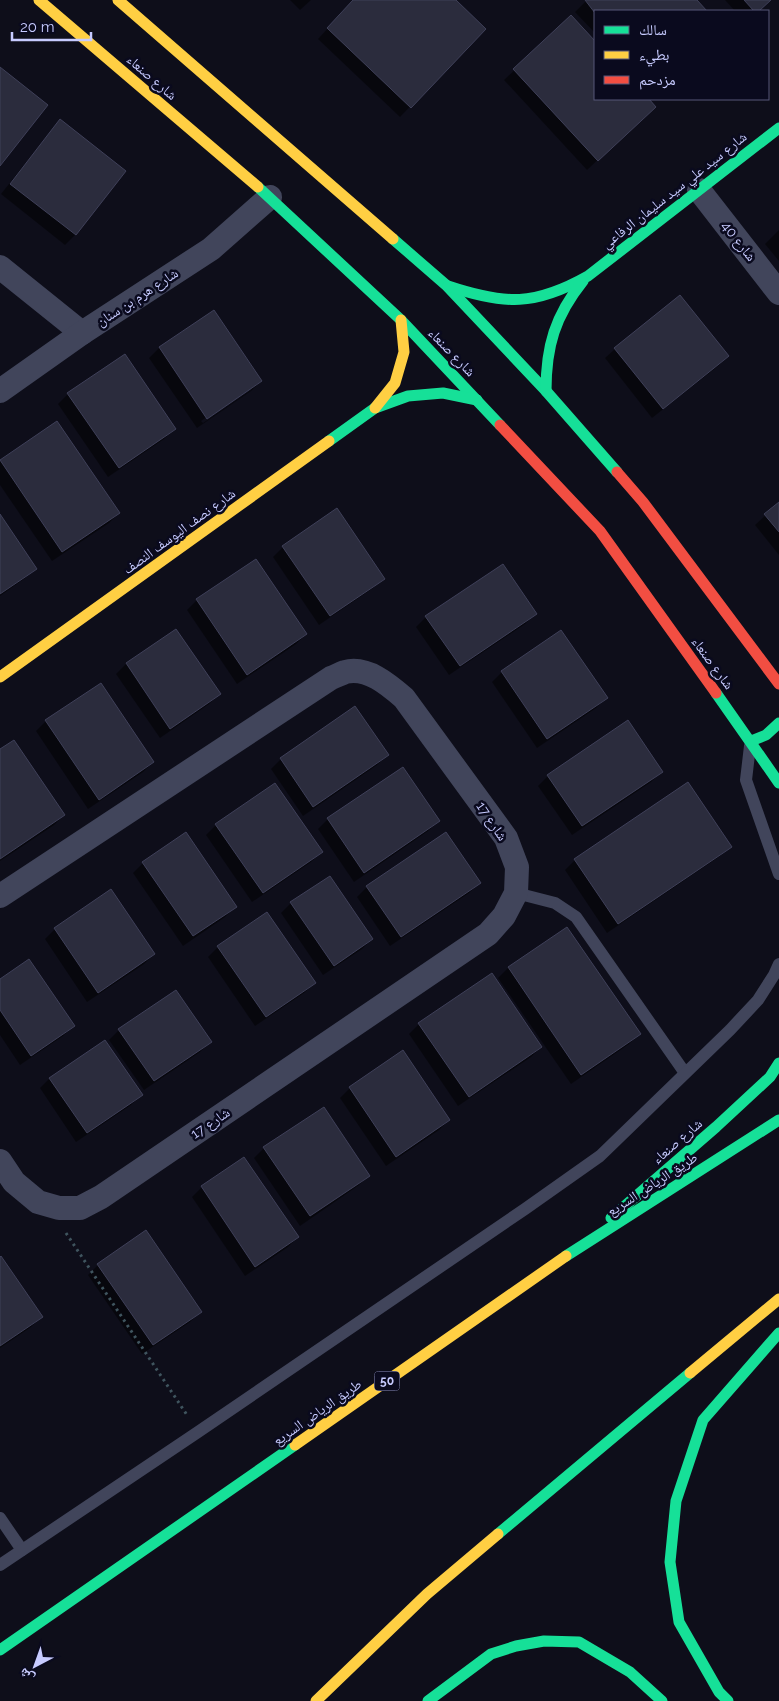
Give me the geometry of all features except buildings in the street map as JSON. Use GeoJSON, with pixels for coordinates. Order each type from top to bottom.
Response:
{"type":"FeatureCollection","features":[{"type":"Feature","properties":{"kind":"main road","name":"شارع صنعاء"},"geometry":{"type":"LineString","coordinates":[[39,0],[270,198],[401,320],[477,400],[600,532],[751,741],[779,783]]}},
{"type":"Feature","properties":{"kind":"main road"},"geometry":{"type":"LineString","coordinates":[[118,0],[446,285],[546,391],[643,502],[779,684]]}},
{"type":"Feature","properties":{"kind":"main road","name":"شارع سيد علي سيد سليمان الرفاعي"},"geometry":{"type":"LineString","coordinates":[[446,285],[473,295],[508,301],[548,296],[568,288],[588,276],[779,128]]}},
{"type":"Feature","properties":{"kind":"main road","name":"شارع سيد علي سيد سليمان الرفاعي"},"geometry":{"type":"LineString","coordinates":[[546,391],[545,369],[548,346],[555,324],[564,307],[588,276]]}},
{"type":"Feature","properties":{"kind":"main road"},"geometry":{"type":"LineString","coordinates":[[375,408],[395,383],[404,352],[401,320]]}},
{"type":"Feature","properties":{"kind":"main road"},"geometry":{"type":"LineString","coordinates":[[375,408],[408,396],[443,393],[477,400]]}},
{"type":"Feature","properties":{"kind":"main road","name":"شارع نصف اليوسف النصف"},"geometry":{"type":"LineString","coordinates":[[0,677],[375,408]]}},
{"type":"Feature","properties":{"kind":"main road"},"geometry":{"type":"LineString","coordinates":[[751,741],[766,735],[779,723]]}},
{"type":"Feature","properties":{"kind":"main road","name":"شارع صنعاء"},"geometry":{"type":"LineString","coordinates":[[568,1255],[716,1127],[770,1077],[779,1063]]}},
{"type":"Feature","properties":{"kind":"main road","name":"طريق الرياض السريع"},"geometry":{"type":"LineString","coordinates":[[0,1650],[568,1255],[779,1120]]}},
{"type":"Feature","properties":{"kind":"main road"},"geometry":{"type":"LineString","coordinates":[[316,1701],[427,1594],[779,1299]]}},
{"type":"Feature","properties":{"kind":"main road"},"geometry":{"type":"LineString","coordinates":[[728,1701],[719,1692],[679,1622],[670,1562],[676,1501],[703,1420],[779,1333]]}},
{"type":"Feature","properties":{"kind":"main road"},"geometry":{"type":"LineString","coordinates":[[428,1701],[491,1654],[516,1646],[544,1641],[579,1642],[630,1672],[662,1701]]}},
{"type":"Feature","properties":{"kind":"street","name":"شارع 40"},"geometry":{"type":"LineString","coordinates":[[698,190],[779,293]]}},
{"type":"Feature","properties":{"kind":"street","name":"شارع هرم بن سنان"},"geometry":{"type":"LineString","coordinates":[[0,391],[82,334],[211,249],[270,198]]}},
{"type":"Feature","properties":{"kind":"street"},"geometry":{"type":"LineString","coordinates":[[0,267],[82,334]]}},
{"type":"Feature","properties":{"kind":"street","name":"شارع 17"},"geometry":{"type":"LineString","coordinates":[[0,896],[331,678],[347,672],[364,673],[385,682],[404,698],[506,838],[516,867],[516,893],[504,916],[488,934],[101,1197],[80,1208],[59,1208],[38,1202],[14,1182],[0,1161]]}},
{"type":"Feature","properties":{"kind":"lane"},"geometry":{"type":"LineString","coordinates":[[751,741],[746,780],[779,874]]}},
{"type":"Feature","properties":{"kind":"lane"},"geometry":{"type":"LineString","coordinates":[[516,893],[555,904],[576,917],[685,1073]]}},
{"type":"Feature","properties":{"kind":"lane"},"geometry":{"type":"LineString","coordinates":[[0,1565],[198,1432],[600,1156],[758,1000],[779,964]]}},
{"type":"Feature","properties":{"kind":"lane"},"geometry":{"type":"LineString","coordinates":[[0,1518],[22,1550]]}},
{"type":"Feature","properties":{"kind":"path"},"geometry":{"type":"LineString","coordinates":[[47,1204],[198,1432]]}},
{"type":"Feature","properties":{"kind":"traffic: fast"},"geometry":{"type":"LineString","coordinates":[[448,286],[486,297],[503,299],[535,297],[569,286],[588,276],[779,128]]}},
{"type":"Feature","properties":{"kind":"traffic: fast"},"geometry":{"type":"LineString","coordinates":[[258,187],[401,320],[500,425]]}},
{"type":"Feature","properties":{"kind":"traffic: fast"},"geometry":{"type":"LineString","coordinates":[[393,239],[446,285],[546,391],[617,472]]}},
{"type":"Feature","properties":{"kind":"traffic: fast"},"geometry":{"type":"LineString","coordinates":[[546,391],[548,360],[554,332],[565,307],[583,281]]}},
{"type":"Feature","properties":{"kind":"traffic: fast"},"geometry":{"type":"LineString","coordinates":[[329,441],[375,408],[408,396],[443,393],[477,400]]}},
{"type":"Feature","properties":{"kind":"traffic: fast"},"geometry":{"type":"LineString","coordinates":[[716,693],[779,783]]}},
{"type":"Feature","properties":{"kind":"traffic: fast"},"geometry":{"type":"LineString","coordinates":[[751,741],[766,735],[779,723]]}},
{"type":"Feature","properties":{"kind":"traffic: fast"},"geometry":{"type":"LineString","coordinates":[[611,1218],[716,1127],[770,1077],[779,1063]]}},
{"type":"Feature","properties":{"kind":"traffic: fast"},"geometry":{"type":"LineString","coordinates":[[566,1256],[779,1120]]}},
{"type":"Feature","properties":{"kind":"traffic: fast"},"geometry":{"type":"LineString","coordinates":[[728,1701],[719,1692],[679,1622],[670,1562],[676,1501],[703,1420],[779,1333]]}},
{"type":"Feature","properties":{"kind":"traffic: fast"},"geometry":{"type":"LineString","coordinates":[[498,1534],[690,1373]]}},
{"type":"Feature","properties":{"kind":"traffic: fast"},"geometry":{"type":"LineString","coordinates":[[0,1650],[295,1445]]}},
{"type":"Feature","properties":{"kind":"traffic: fast"},"geometry":{"type":"LineString","coordinates":[[428,1701],[491,1654],[516,1646],[544,1641],[579,1642],[630,1672],[662,1701]]}},
{"type":"Feature","properties":{"kind":"traffic: slow"},"geometry":{"type":"LineString","coordinates":[[39,0],[258,187]]}},
{"type":"Feature","properties":{"kind":"traffic: slow"},"geometry":{"type":"LineString","coordinates":[[118,0],[393,239]]}},
{"type":"Feature","properties":{"kind":"traffic: slow"},"geometry":{"type":"LineString","coordinates":[[375,408],[395,383],[404,352],[401,320]]}},
{"type":"Feature","properties":{"kind":"traffic: slow"},"geometry":{"type":"LineString","coordinates":[[0,677],[329,441]]}},
{"type":"Feature","properties":{"kind":"traffic: slow"},"geometry":{"type":"LineString","coordinates":[[295,1445],[566,1256]]}},
{"type":"Feature","properties":{"kind":"traffic: slow"},"geometry":{"type":"LineString","coordinates":[[690,1373],[779,1299]]}},
{"type":"Feature","properties":{"kind":"traffic: slow"},"geometry":{"type":"LineString","coordinates":[[316,1701],[427,1594],[498,1534]]}},
{"type":"Feature","properties":{"kind":"traffic: jam"},"geometry":{"type":"LineString","coordinates":[[500,425],[600,531],[716,693]]}},
{"type":"Feature","properties":{"kind":"traffic: jam"},"geometry":{"type":"LineString","coordinates":[[617,472],[643,502],[779,684]]}}]}
